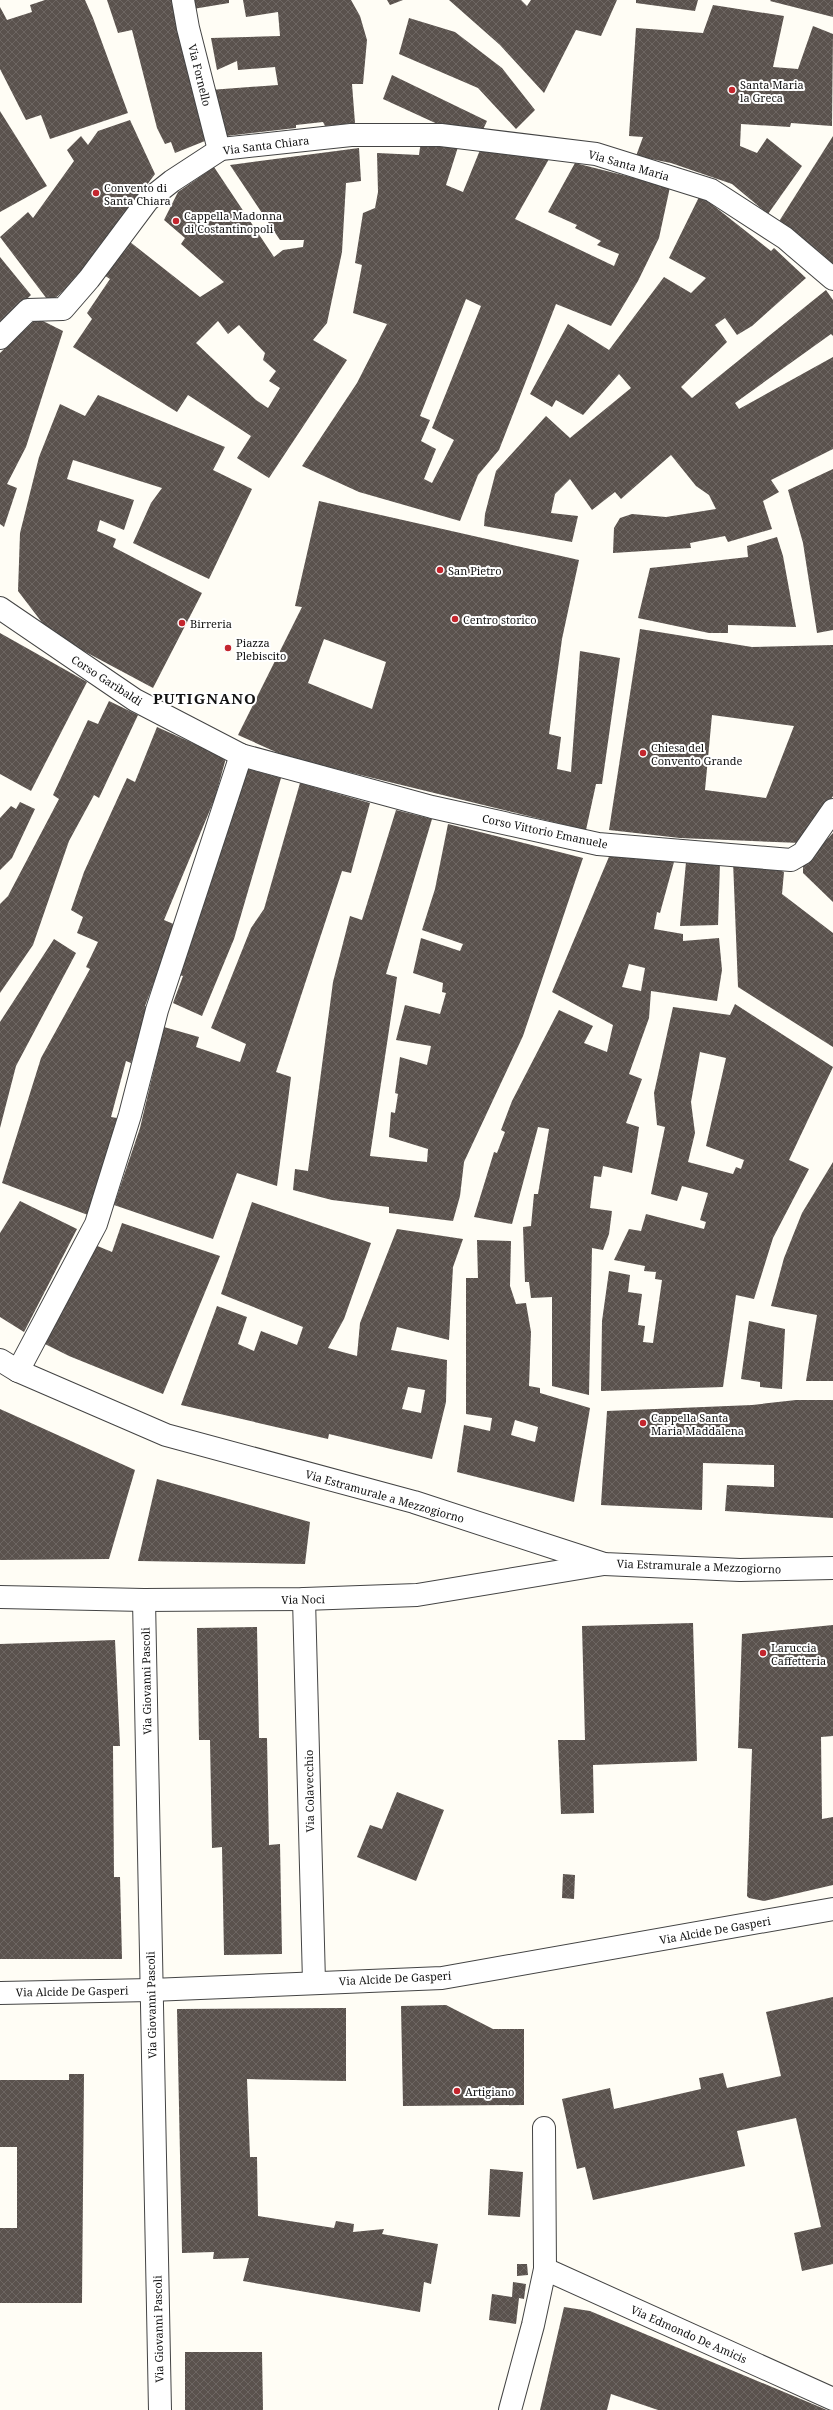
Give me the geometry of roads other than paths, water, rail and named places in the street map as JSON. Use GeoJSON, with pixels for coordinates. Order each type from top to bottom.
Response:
{"type":"FeatureCollection","features":[{"type":"Feature","properties":{"kind":"street","name":"Via Fornello"},"geometry":{"type":"LineString","coordinates":[[184,0],[188,28],[219,150]]}},
{"type":"Feature","properties":{"kind":"street","name":"Via Santa Maria"},"geometry":{"type":"LineString","coordinates":[[370,136],[441,135],[596,154],[711,190],[785,238],[833,279]]}},
{"type":"Feature","properties":{"kind":"street","name":"Via Santa Chiara"},"geometry":{"type":"LineString","coordinates":[[0,338],[28,310],[63,309],[89,278],[148,200],[172,181],[219,150],[351,136],[370,136]]}},
{"type":"Feature","properties":{"kind":"street","name":"Corso Garibaldi"},"geometry":{"type":"LineString","coordinates":[[0,608],[135,700],[241,755]]}},
{"type":"Feature","properties":{"kind":"street","name":"Corso Vittorio Emanuele"},"geometry":{"type":"LineString","coordinates":[[241,755],[432,807],[602,845],[791,860],[803,853],[833,810]]}},
{"type":"Feature","properties":{"kind":"street"},"geometry":{"type":"LineString","coordinates":[[9,1365],[96,1224],[130,1115],[157,1010],[241,755]]}},
{"type":"Feature","properties":{"kind":"street","name":"Via Estramurale a Mezzogiorno"},"geometry":{"type":"LineString","coordinates":[[9,1365],[166,1435],[414,1502],[604,1564],[740,1570],[833,1568]]}},
{"type":"Feature","properties":{"kind":"street","name":"Via Noci"},"geometry":{"type":"LineString","coordinates":[[0,1597],[144,1600],[304,1599],[417,1595],[604,1564]]}},
{"type":"Feature","properties":{"kind":"street","name":"Via Colavecchio"},"geometry":{"type":"LineString","coordinates":[[304,1599],[314,1982]]}},
{"type":"Feature","properties":{"kind":"street","name":"Via Giovanni Pascoli"},"geometry":{"type":"LineString","coordinates":[[144,1600],[160,2410]]}},
{"type":"Feature","properties":{"kind":"street","name":"Via Alcide De Gasperi"},"geometry":{"type":"LineString","coordinates":[[0,1993],[151,1990],[314,1982],[442,1978],[833,1909]]}},
{"type":"Feature","properties":{"kind":"street"},"geometry":{"type":"LineString","coordinates":[[510,2410],[534,2325],[545,2269],[544,2128]]}},
{"type":"Feature","properties":{"kind":"street","name":"Via Edmondo De Amicis"},"geometry":{"type":"LineString","coordinates":[[545,2269],[833,2399]]}},
{"type":"Feature","properties":{"kind":"place","name":"Santa Maria la Greca"},"geometry":{"type":"Point","coordinates":[732,90]}},
{"type":"Feature","properties":{"kind":"place","name":"Convento di Santa Chiara"},"geometry":{"type":"Point","coordinates":[96,193]}},
{"type":"Feature","properties":{"kind":"place","name":"Cappella Madonna di Costantinopoli"},"geometry":{"type":"Point","coordinates":[176,221]}},
{"type":"Feature","properties":{"kind":"place","name":"San Pietro"},"geometry":{"type":"Point","coordinates":[440,570]}},
{"type":"Feature","properties":{"kind":"place","name":"Centro storico"},"geometry":{"type":"Point","coordinates":[455,619]}},
{"type":"Feature","properties":{"kind":"place","name":"Birreria"},"geometry":{"type":"Point","coordinates":[182,623]}},
{"type":"Feature","properties":{"kind":"place","name":"Piazza Plebiscito"},"geometry":{"type":"Point","coordinates":[228,648]}},
{"type":"Feature","properties":{"kind":"place","name":"Chiesa del Convento Grande"},"geometry":{"type":"Point","coordinates":[643,753]}},
{"type":"Feature","properties":{"kind":"place","name":"Cappella Santa Maria Maddalena"},"geometry":{"type":"Point","coordinates":[643,1423]}},
{"type":"Feature","properties":{"kind":"place","name":"Laruccia Caffetteria"},"geometry":{"type":"Point","coordinates":[763,1653]}},
{"type":"Feature","properties":{"kind":"place","name":"Artigiano"},"geometry":{"type":"Point","coordinates":[457,2091]}},
{"type":"Feature","properties":{"kind":"district","name":"PUTIGNANO"},"geometry":{"type":"Point","coordinates":[205,698]}}]}
